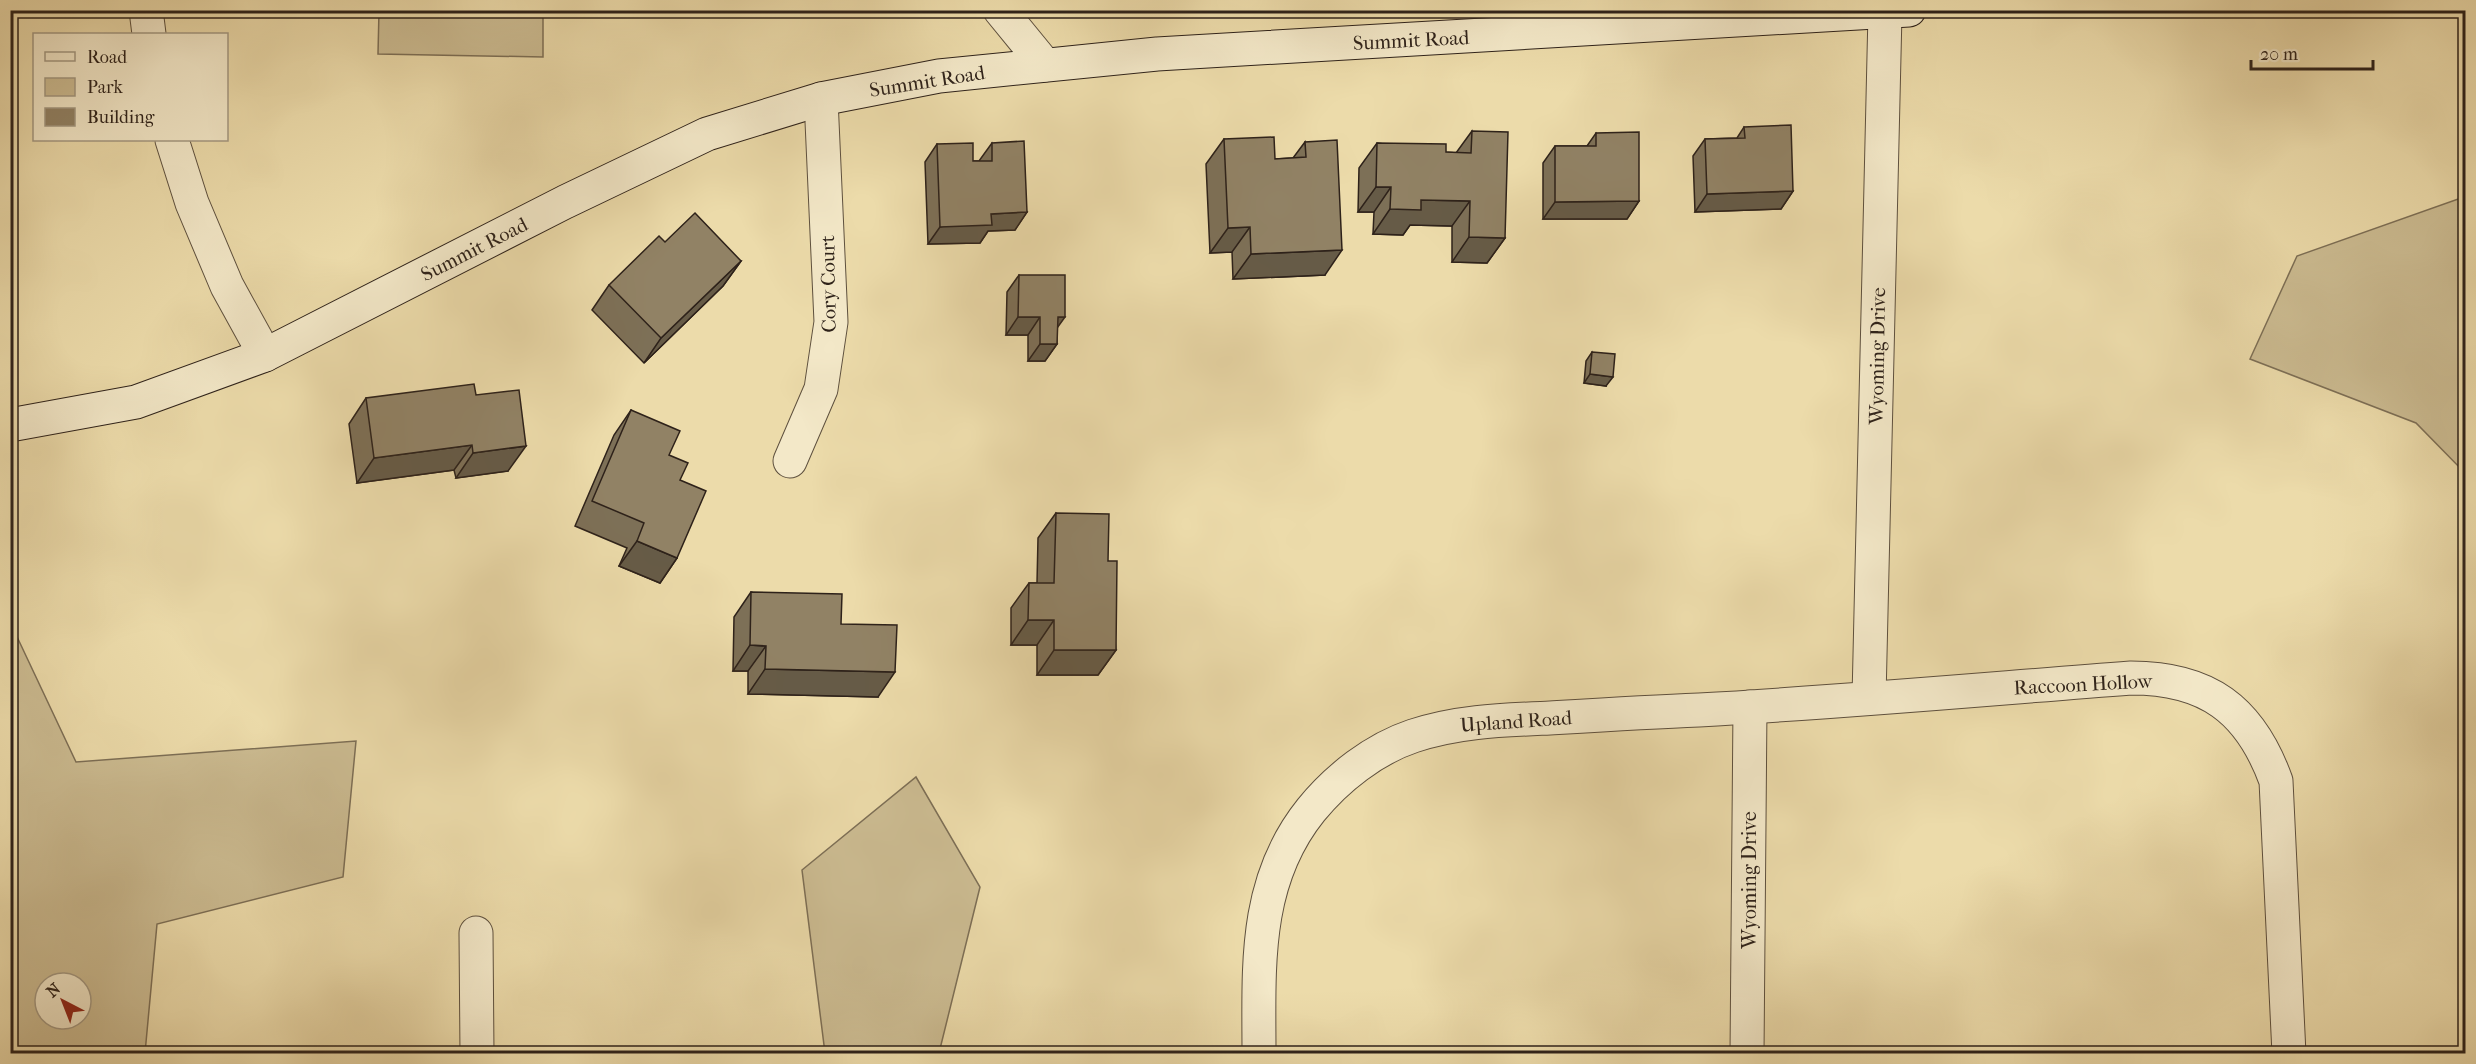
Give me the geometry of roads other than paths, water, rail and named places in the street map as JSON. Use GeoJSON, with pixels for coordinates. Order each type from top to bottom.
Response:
{"type":"FeatureCollection","features":[{"type":"Feature","properties":{"kind":"street"},"geometry":{"type":"LineString","coordinates":[[146,10],[149,33]]}},
{"type":"Feature","properties":{"kind":"street"},"geometry":{"type":"LineString","coordinates":[[1000,10],[1045,65]]}},
{"type":"Feature","properties":{"kind":"street","name":"Summit Road"},"geometry":{"type":"LineString","coordinates":[[10,425],[135,402],[265,355],[565,202],[707,135],[821,99],[939,76],[1169,53],[1727,16],[1897,12]]}},
{"type":"Feature","properties":{"kind":"street","name":"Wyoming Drive"},"geometry":{"type":"LineString","coordinates":[[1869,698],[1897,12]]}},
{"type":"Feature","properties":{"kind":"street","name":"Cory Court"},"geometry":{"type":"LineString","coordinates":[[790,461],[821,388],[831,322],[821,99]]}},
{"type":"Feature","properties":{"kind":"street"},"geometry":{"type":"LineString","coordinates":[[172,141],[192,203],[227,286],[265,355]]}},
{"type":"Feature","properties":{"kind":"street","name":"Raccoon Hollow"},"geometry":{"type":"LineString","coordinates":[[1750,707],[2131,678],[2157,678],[2197,688],[2222,701],[2243,720],[2266,754],[2276,781],[2289,1053]]}},
{"type":"Feature","properties":{"kind":"street","name":"Wyoming Drive"},"geometry":{"type":"LineString","coordinates":[[1748,1053],[1750,707]]}},
{"type":"Feature","properties":{"kind":"street","name":"Upland Road"},"geometry":{"type":"LineString","coordinates":[[1258,1053],[1260,949],[1267,899],[1284,853],[1311,810],[1346,775],[1366,760],[1411,737],[1459,723],[1750,707]]}},
{"type":"Feature","properties":{"kind":"street"},"geometry":{"type":"LineString","coordinates":[[476,933],[477,1053]]}}]}
